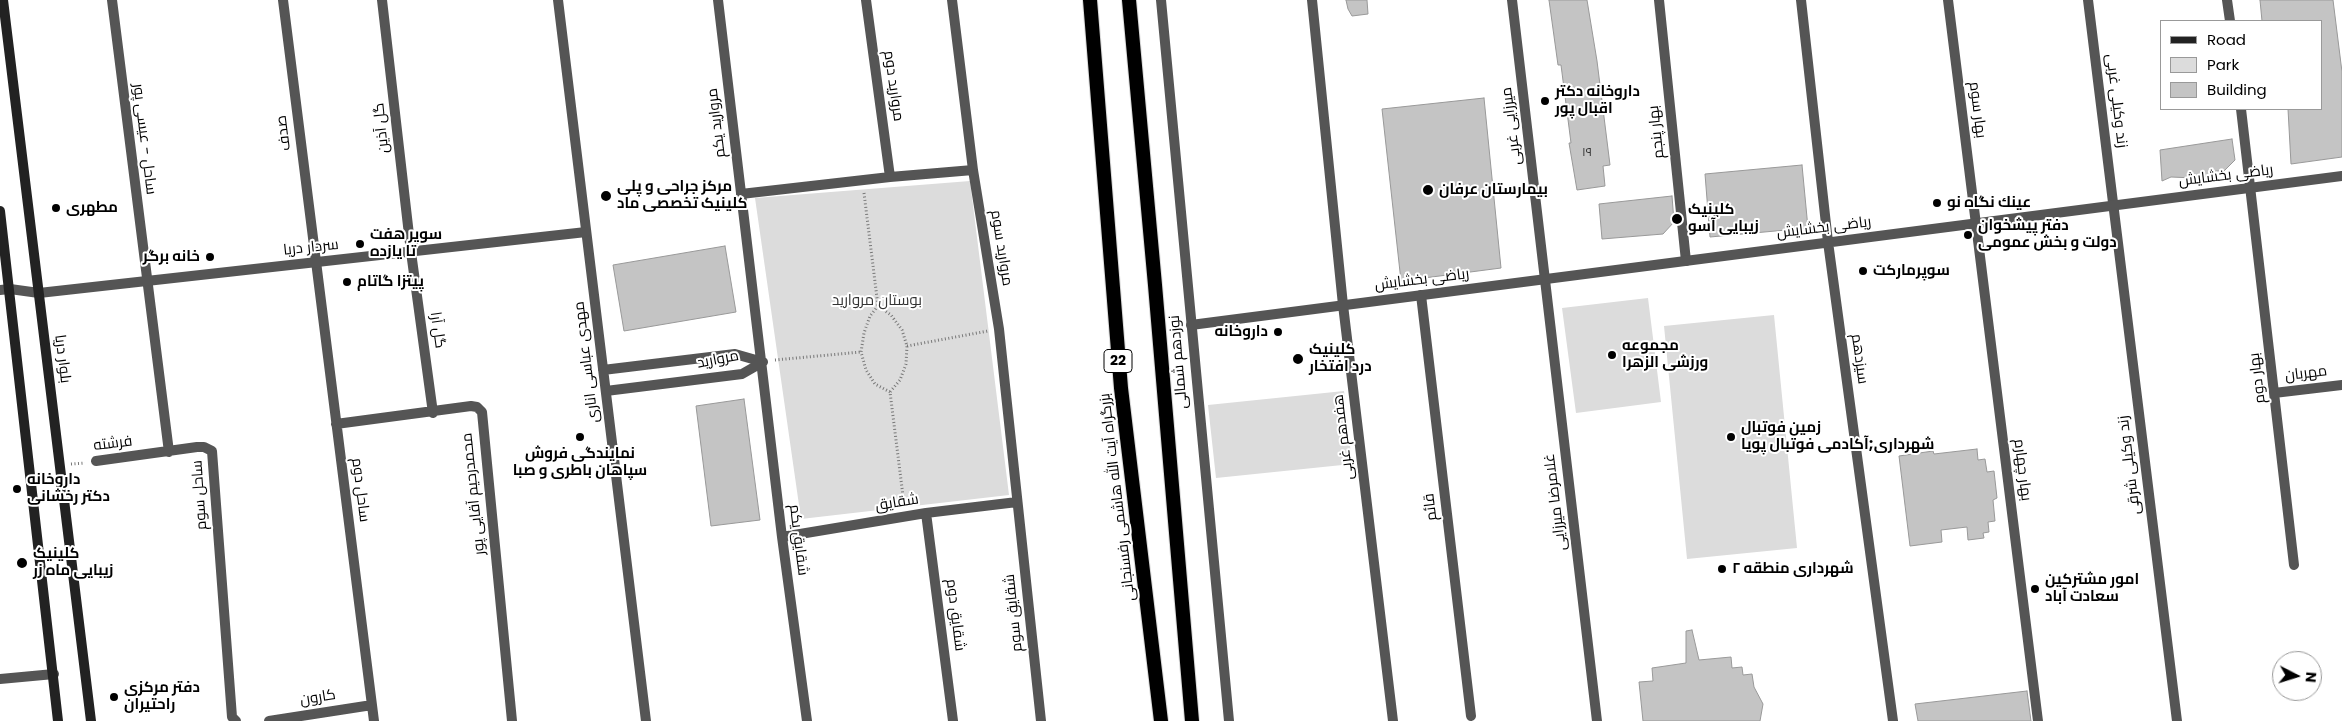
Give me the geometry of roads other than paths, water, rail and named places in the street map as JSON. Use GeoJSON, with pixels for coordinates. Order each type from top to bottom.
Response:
{"type":"FeatureCollection","features":[{"type":"Feature","properties":{"kind":"highway","name":"بزرگراه آیت الله هاشمی رفسنجانی"},"geometry":{"type":"LineString","coordinates":[[1090,0],[1121,388],[1161,721]]}},
{"type":"Feature","properties":{"kind":"highway"},"geometry":{"type":"LineString","coordinates":[[1130,0],[1130,20],[1156,285],[1192,721]]}},
{"type":"Feature","properties":{"kind":"main road","name":"بلوار دریا"},"geometry":{"type":"LineString","coordinates":[[2,0],[91,721]]}},
{"type":"Feature","properties":{"kind":"main road"},"geometry":{"type":"LineString","coordinates":[[0,211],[5,290],[54,674],[58,721]]}},
{"type":"Feature","properties":{"kind":"street","name":"ساحل - عیسی پور"},"geometry":{"type":"LineString","coordinates":[[112,0],[147,281]]}},
{"type":"Feature","properties":{"kind":"street","name":"صدف"},"geometry":{"type":"LineString","coordinates":[[282,0],[314,262]]}},
{"type":"Feature","properties":{"kind":"street","name":"گل آذین"},"geometry":{"type":"LineString","coordinates":[[382,0],[411,252]]}},
{"type":"Feature","properties":{"kind":"street","name":"مهدی عباسی اناری"},"geometry":{"type":"LineString","coordinates":[[558,0],[646,721]]}},
{"type":"Feature","properties":{"kind":"street","name":"مروارید یکم"},"geometry":{"type":"LineString","coordinates":[[718,0],[740,194],[763,362]]}},
{"type":"Feature","properties":{"kind":"street","name":"مروارید دوم"},"geometry":{"type":"LineString","coordinates":[[866,0],[890,177]]}},
{"type":"Feature","properties":{"kind":"street","name":"مروارید سوم"},"geometry":{"type":"LineString","coordinates":[[952,0],[973,170],[999,330],[1017,502]]}},
{"type":"Feature","properties":{"kind":"street","name":"نوزدهم شمالی"},"geometry":{"type":"LineString","coordinates":[[1161,0],[1229,721]]}},
{"type":"Feature","properties":{"kind":"street","name":"هفدهم غربی"},"geometry":{"type":"LineString","coordinates":[[1312,0],[1343,305],[1393,721]]}},
{"type":"Feature","properties":{"kind":"street","name":"میرزایی غربی"},"geometry":{"type":"LineString","coordinates":[[1512,0],[1545,279]]}},
{"type":"Feature","properties":{"kind":"street","name":"بهار پنجم"},"geometry":{"type":"LineString","coordinates":[[1658,0],[1686,261]]}},
{"type":"Feature","properties":{"kind":"street","name":"سیزدهم"},"geometry":{"type":"LineString","coordinates":[[1801,0],[1828,242],[1893,721]]}},
{"type":"Feature","properties":{"kind":"street","name":"بهار سوم"},"geometry":{"type":"LineString","coordinates":[[1948,0],[1976,223]]}},
{"type":"Feature","properties":{"kind":"street","name":"زند وکیلی غربی"},"geometry":{"type":"LineString","coordinates":[[2088,0],[2114,205]]}},
{"type":"Feature","properties":{"kind":"street"},"geometry":{"type":"LineString","coordinates":[[2227,0],[2230,20]]}},
{"type":"Feature","properties":{"kind":"street","name":"بهار دوم"},"geometry":{"type":"LineString","coordinates":[[2241,110],[2294,565]]}},
{"type":"Feature","properties":{"kind":"street"},"geometry":{"type":"LineString","coordinates":[[740,194],[890,177],[973,170]]}},
{"type":"Feature","properties":{"kind":"street","name":"ریاضی بخشایش"},"geometry":{"type":"LineString","coordinates":[[1191,325],[2342,176]]}},
{"type":"Feature","properties":{"kind":"street","name":"زند وکیلی شرقی"},"geometry":{"type":"LineString","coordinates":[[2114,205],[2177,721]]}},
{"type":"Feature","properties":{"kind":"street","name":"بهار چهارم"},"geometry":{"type":"LineString","coordinates":[[1976,223],[2038,721]]}},
{"type":"Feature","properties":{"kind":"street","name":"سردار دریا"},"geometry":{"type":"LineString","coordinates":[[5,290],[39,293],[586,232]]}},
{"type":"Feature","properties":{"kind":"street","name":"گل آرا"},"geometry":{"type":"LineString","coordinates":[[411,252],[433,413]]}},
{"type":"Feature","properties":{"kind":"street","name":"ساحل دوم"},"geometry":{"type":"LineString","coordinates":[[314,262],[374,721]]}},
{"type":"Feature","properties":{"kind":"street","name":"غلامرضا میرزایی"},"geometry":{"type":"LineString","coordinates":[[1545,279],[1597,721]]}},
{"type":"Feature","properties":{"kind":"street","name":"ساحل سوم"},"geometry":{"type":"LineString","coordinates":[[147,281],[169,452],[197,447],[204,447],[212,451],[232,716],[236,721]]}},
{"type":"Feature","properties":{"kind":"street","name":"قائم"},"geometry":{"type":"LineString","coordinates":[[1420,295],[1470,716]]}},
{"type":"Feature","properties":{"kind":"street","name":"مروارید"},"geometry":{"type":"LineString","coordinates":[[603,370],[735,354],[763,362]]}},
{"type":"Feature","properties":{"kind":"street","name":"مروارید"},"geometry":{"type":"LineString","coordinates":[[606,392],[742,374],[763,362]]}},
{"type":"Feature","properties":{"kind":"street","name":"شقایق یکم"},"geometry":{"type":"LineString","coordinates":[[763,362],[782,537],[807,721]]}},
{"type":"Feature","properties":{"kind":"street","name":"مهربان"},"geometry":{"type":"LineString","coordinates":[[2274,393],[2342,385]]}},
{"type":"Feature","properties":{"kind":"street","name":"محمدرحیم آقایی پور"},"geometry":{"type":"LineString","coordinates":[[336,424],[433,413],[471,406],[477,407],[482,412],[512,721]]}},
{"type":"Feature","properties":{"kind":"street","name":"فرشته"},"geometry":{"type":"LineString","coordinates":[[96,461],[169,452]]}},
{"type":"Feature","properties":{"kind":"street","name":"شقایق"},"geometry":{"type":"LineString","coordinates":[[782,537],[926,513],[1017,502]]}},
{"type":"Feature","properties":{"kind":"street","name":"شقایق سوم"},"geometry":{"type":"LineString","coordinates":[[1017,502],[1041,721]]}},
{"type":"Feature","properties":{"kind":"street","name":"شقایق دوم"},"geometry":{"type":"LineString","coordinates":[[926,513],[953,721]]}},
{"type":"Feature","properties":{"kind":"street"},"geometry":{"type":"LineString","coordinates":[[0,679],[54,674]]}},
{"type":"Feature","properties":{"kind":"street","name":"کارون"},"geometry":{"type":"LineString","coordinates":[[270,721],[372,705]]}},
{"type":"Feature","properties":{"kind":"place","name":"داروخانه دکتر اقبال پور"},"geometry":{"type":"Point","coordinates":[1545,101]}},
{"type":"Feature","properties":{"kind":"place","name":"بیمارستان عرفان"},"geometry":{"type":"Point","coordinates":[1428,190]}},
{"type":"Feature","properties":{"kind":"place","name":"مرکز جراحی و پلی کلینیک تخصصی ماد"},"geometry":{"type":"Point","coordinates":[606,196]}},
{"type":"Feature","properties":{"kind":"place","name":"عينك نگاه نو"},"geometry":{"type":"Point","coordinates":[1937,203]}},
{"type":"Feature","properties":{"kind":"place","name":"مطهری"},"geometry":{"type":"Point","coordinates":[56,208]}},
{"type":"Feature","properties":{"kind":"place","name":"کلینیک زیبایی آسو"},"geometry":{"type":"Point","coordinates":[1677,219]}},
{"type":"Feature","properties":{"kind":"place","name":"دفتر پیشخوان دولت و بخش عمومی"},"geometry":{"type":"Point","coordinates":[1968,235]}},
{"type":"Feature","properties":{"kind":"place","name":"سوپر هفت تا یازده"},"geometry":{"type":"Point","coordinates":[360,244]}},
{"type":"Feature","properties":{"kind":"place","name":"خانه برگر"},"geometry":{"type":"Point","coordinates":[210,257]}},
{"type":"Feature","properties":{"kind":"place","name":"سوپرمارکت"},"geometry":{"type":"Point","coordinates":[1863,271]}},
{"type":"Feature","properties":{"kind":"place","name":"پیتزا گاتام"},"geometry":{"type":"Point","coordinates":[347,282]}},
{"type":"Feature","properties":{"kind":"place","name":"داروخانه"},"geometry":{"type":"Point","coordinates":[1278,332]}},
{"type":"Feature","properties":{"kind":"place","name":"مجموعه ورزشی الزهرا"},"geometry":{"type":"Point","coordinates":[1612,355]}},
{"type":"Feature","properties":{"kind":"place","name":"کلینیک درد افتخار"},"geometry":{"type":"Point","coordinates":[1298,359]}},
{"type":"Feature","properties":{"kind":"place","name":"نمایندگی فروش سپاهان باطری و صبا"},"geometry":{"type":"Point","coordinates":[580,437]}},
{"type":"Feature","properties":{"kind":"place","name":"زمین فوتبال شهرداری;آکادمی فوتبال پویا"},"geometry":{"type":"Point","coordinates":[1731,437]}},
{"type":"Feature","properties":{"kind":"place","name":"داروخانه دکتر رخشانی"},"geometry":{"type":"Point","coordinates":[17,489]}},
{"type":"Feature","properties":{"kind":"place","name":"کلینیک زیبایی ماه زر"},"geometry":{"type":"Point","coordinates":[22,563]}},
{"type":"Feature","properties":{"kind":"place","name":"شهرداری منطقه ۲"},"geometry":{"type":"Point","coordinates":[1722,569]}},
{"type":"Feature","properties":{"kind":"place","name":"امور مشترکین سعادت آباد"},"geometry":{"type":"Point","coordinates":[2035,589]}},
{"type":"Feature","properties":{"kind":"place","name":"دفتر مرکزی راحتیران"},"geometry":{"type":"Point","coordinates":[114,697]}},
{"type":"Feature","properties":{"kind":"park label","name":"بوستان مروارید"},"geometry":{"type":"Point","coordinates":[877,301]}}]}
